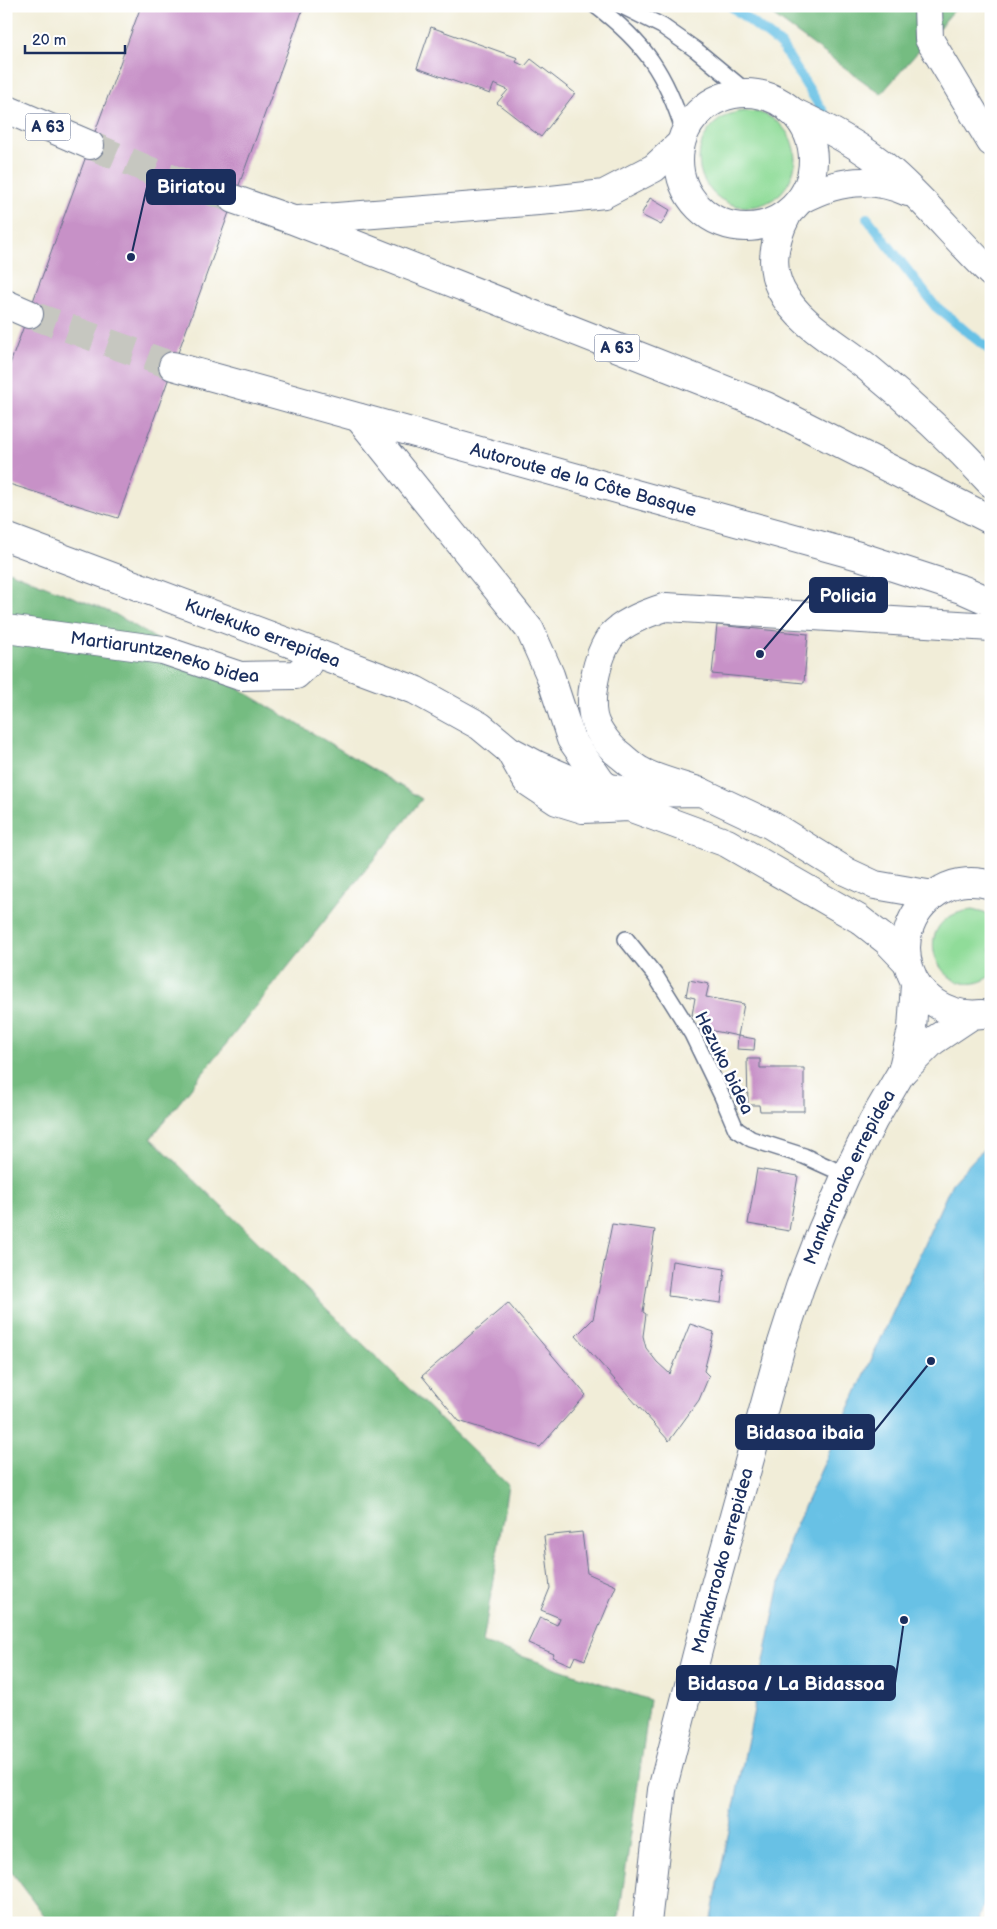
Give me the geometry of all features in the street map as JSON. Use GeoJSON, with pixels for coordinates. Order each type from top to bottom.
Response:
{"type":"FeatureCollection","features":[{"type":"Feature","properties":{"kind":"main road"},"geometry":{"type":"LineString","coordinates":[[928,6],[929,39],[991,142]]}},
{"type":"Feature","properties":{"kind":"main road"},"geometry":{"type":"LineString","coordinates":[[293,220],[541,201],[604,194],[654,168],[682,138],[695,116],[711,103],[729,95],[748,93],[764,96],[778,102],[860,148],[890,171],[918,197],[991,272]]}},
{"type":"Feature","properties":{"kind":"main road","name":"A 63"},"geometry":{"type":"LineString","coordinates":[[6,109],[90,145]]}},
{"type":"Feature","properties":{"kind":"main road"},"geometry":{"type":"LineString","coordinates":[[791,111],[804,126],[811,145],[813,164],[809,184],[779,230],[774,249],[775,269],[780,288],[790,305],[804,319],[869,368],[959,449],[991,483]]}},
{"type":"Feature","properties":{"kind":"main road"},"geometry":{"type":"LineString","coordinates":[[682,138],[678,165],[683,185],[694,203],[709,218],[728,226],[749,228],[770,224],[827,187],[856,181],[884,184],[899,188],[918,197]]}},
{"type":"Feature","properties":{"kind":"main road","name":"A 63"},"geometry":{"type":"LineString","coordinates":[[234,199],[293,220],[766,406],[991,520]]}},
{"type":"Feature","properties":{"kind":"main road","name":"Autoroute de la Côte Basque"},"geometry":{"type":"LineString","coordinates":[[173,366],[859,556],[964,590],[991,602]]}},
{"type":"Feature","properties":{"kind":"main road"},"geometry":{"type":"LineString","coordinates":[[359,418],[530,630],[550,675],[571,739],[601,782],[629,807],[727,843],[859,919],[886,940],[926,996],[940,1007],[955,1013],[981,1014]]}},
{"type":"Feature","properties":{"kind":"main road","name":"Kurlekuko errepidea"},"geometry":{"type":"LineString","coordinates":[[6,537],[415,690],[480,726],[509,750]]}},
{"type":"Feature","properties":{"kind":"main road"},"geometry":{"type":"LineString","coordinates":[[991,627],[666,607],[650,612],[613,635],[601,656],[594,680],[592,704],[596,726],[614,750],[641,771],[700,792],[771,825],[847,872],[875,885],[932,894],[949,886],[966,882],[984,882],[991,885]]}},
{"type":"Feature","properties":{"kind":"main road","name":"Martiaruntzeneko bidea"},"geometry":{"type":"LineString","coordinates":[[6,629],[163,650],[240,676],[296,675],[308,665],[314,652]]}},
{"type":"Feature","properties":{"kind":"main road"},"geometry":{"type":"LineString","coordinates":[[509,750],[536,765],[576,782],[639,793],[700,792]]}},
{"type":"Feature","properties":{"kind":"main road"},"geometry":{"type":"LineString","coordinates":[[509,750],[527,781],[557,801],[583,809],[629,807]]}},
{"type":"Feature","properties":{"kind":"main road","name":"Mankarroako errepidea"},"geometry":{"type":"LineString","coordinates":[[901,1073],[912,1029],[911,973],[906,943],[910,924],[919,908],[932,894]]}},
{"type":"Feature","properties":{"kind":"main road","name":"Mankarroako errepidea"},"geometry":{"type":"LineString","coordinates":[[648,1923],[662,1790],[712,1596],[781,1346],[803,1279],[846,1175],[873,1121],[901,1073],[933,1041],[981,1014]]}},
{"type":"Feature","properties":{"kind":"lane"},"geometry":{"type":"LineString","coordinates":[[596,6],[627,31],[658,68],[675,101],[682,138]]}},
{"type":"Feature","properties":{"kind":"lane"},"geometry":{"type":"LineString","coordinates":[[622,6],[662,26],[696,50],[748,93]]}},
{"type":"Feature","properties":{"kind":"lane","name":"Hezuko bidea"},"geometry":{"type":"LineString","coordinates":[[626,939],[655,975],[692,1034],[736,1129],[752,1139],[804,1156],[846,1175]]}},
{"type":"Feature","properties":{"kind":"green space"},"geometry":{"type":"Polygon","coordinates":[[[760,6],[958,6],[881,94],[760,6]]]}},
{"type":"Feature","properties":{"kind":"green space"},"geometry":{"type":"Polygon","coordinates":[[[747,111],[765,115],[781,125],[791,141],[795,159],[791,177],[781,193],[765,203],[747,207],[729,203],[713,193],[703,177],[699,159],[703,141],[713,125],[729,115],[747,111]]]}},
{"type":"Feature","properties":{"kind":"green space"},"geometry":{"type":"Polygon","coordinates":[[[6,570],[115,614],[422,799],[151,1138],[508,1485],[483,1643],[650,1700],[618,1923],[50,1923],[6,1864],[6,570]]]}},
{"type":"Feature","properties":{"kind":"green space"},"geometry":{"type":"Polygon","coordinates":[[[972,910],[991,917],[991,976],[973,983],[957,981],[944,972],[936,959],[933,943],[938,928],[950,917],[972,910]]]}},
{"type":"Feature","properties":{"kind":"water"},"geometry":{"type":"Polygon","coordinates":[[[991,1141],[991,1881],[978,1923],[710,1923],[789,1540],[952,1183],[991,1141]]]}},
{"type":"Feature","properties":{"kind":"building"},"geometry":{"type":"Polygon","coordinates":[[[141,6],[304,6],[118,518],[6,483],[6,375],[141,6]]]}},
{"type":"Feature","properties":{"kind":"building"},"geometry":{"type":"Polygon","coordinates":[[[431,27],[518,58],[516,62],[525,66],[531,59],[575,93],[541,137],[497,103],[508,90],[494,84],[490,94],[417,68],[431,27]]]}},
{"type":"Feature","properties":{"kind":"building"},"geometry":{"type":"Polygon","coordinates":[[[650,198],[670,210],[661,225],[641,215],[650,198]]]}},
{"type":"Feature","properties":{"kind":"building"},"geometry":{"type":"Polygon","coordinates":[[[717,625],[808,634],[804,683],[712,674],[717,625]]]}},
{"type":"Feature","properties":{"kind":"building"},"geometry":{"type":"Polygon","coordinates":[[[689,980],[709,984],[706,997],[744,1004],[738,1036],[700,1028],[702,1017],[692,1015],[695,998],[686,996],[689,980]]]}},
{"type":"Feature","properties":{"kind":"building"},"geometry":{"type":"Polygon","coordinates":[[[738,1036],[755,1039],[754,1050],[737,1049],[738,1036]]]}},
{"type":"Feature","properties":{"kind":"building"},"geometry":{"type":"Polygon","coordinates":[[[747,1059],[760,1059],[760,1068],[804,1068],[804,1111],[760,1111],[759,1105],[748,1105],[747,1059]]]}},
{"type":"Feature","properties":{"kind":"building"},"geometry":{"type":"Polygon","coordinates":[[[757,1169],[798,1176],[789,1231],[748,1224],[757,1169]]]}},
{"type":"Feature","properties":{"kind":"building"},"geometry":{"type":"Polygon","coordinates":[[[612,1224],[655,1230],[643,1312],[646,1314],[643,1336],[646,1348],[657,1362],[670,1374],[690,1324],[714,1332],[704,1371],[709,1376],[699,1400],[669,1441],[576,1336],[593,1319],[612,1224]]]}},
{"type":"Feature","properties":{"kind":"building"},"geometry":{"type":"Polygon","coordinates":[[[672,1261],[725,1269],[721,1303],[668,1296],[672,1261]]]}},
{"type":"Feature","properties":{"kind":"building"},"geometry":{"type":"Polygon","coordinates":[[[508,1303],[586,1395],[540,1447],[459,1421],[422,1376],[508,1303]]]}},
{"type":"Feature","properties":{"kind":"building"},"geometry":{"type":"Polygon","coordinates":[[[582,1532],[587,1573],[616,1586],[585,1660],[575,1656],[571,1665],[552,1657],[554,1654],[528,1643],[540,1617],[557,1625],[560,1618],[541,1610],[550,1588],[544,1536],[582,1532]]]}},
{"type":"Feature","properties":{"kind":"waterway"},"geometry":{"type":"LineString","coordinates":[[731,6],[781,45],[824,113]]}},
{"type":"Feature","properties":{"kind":"waterway"},"geometry":{"type":"LineString","coordinates":[[867,218],[935,306],[991,351]]}},
{"type":"Feature","properties":{"kind":"tunnel"},"geometry":{"type":"LineString","coordinates":[[90,145],[156,173],[233,199]]}},
{"type":"Feature","properties":{"kind":"tunnel"},"geometry":{"type":"LineString","coordinates":[[29,314],[173,366]]}},
{"type":"Feature","properties":{"kind":"place","name":"Biriatou"},"geometry":{"type":"Point","coordinates":[131,257]}},
{"type":"Feature","properties":{"kind":"place","name":"Policia"},"geometry":{"type":"Point","coordinates":[760,654]}},
{"type":"Feature","properties":{"kind":"place","name":"Bidasoa ibaia"},"geometry":{"type":"Point","coordinates":[931,1361]}},
{"type":"Feature","properties":{"kind":"place","name":"Bidasoa / La Bidassoa"},"geometry":{"type":"Point","coordinates":[904,1620]}}]}
